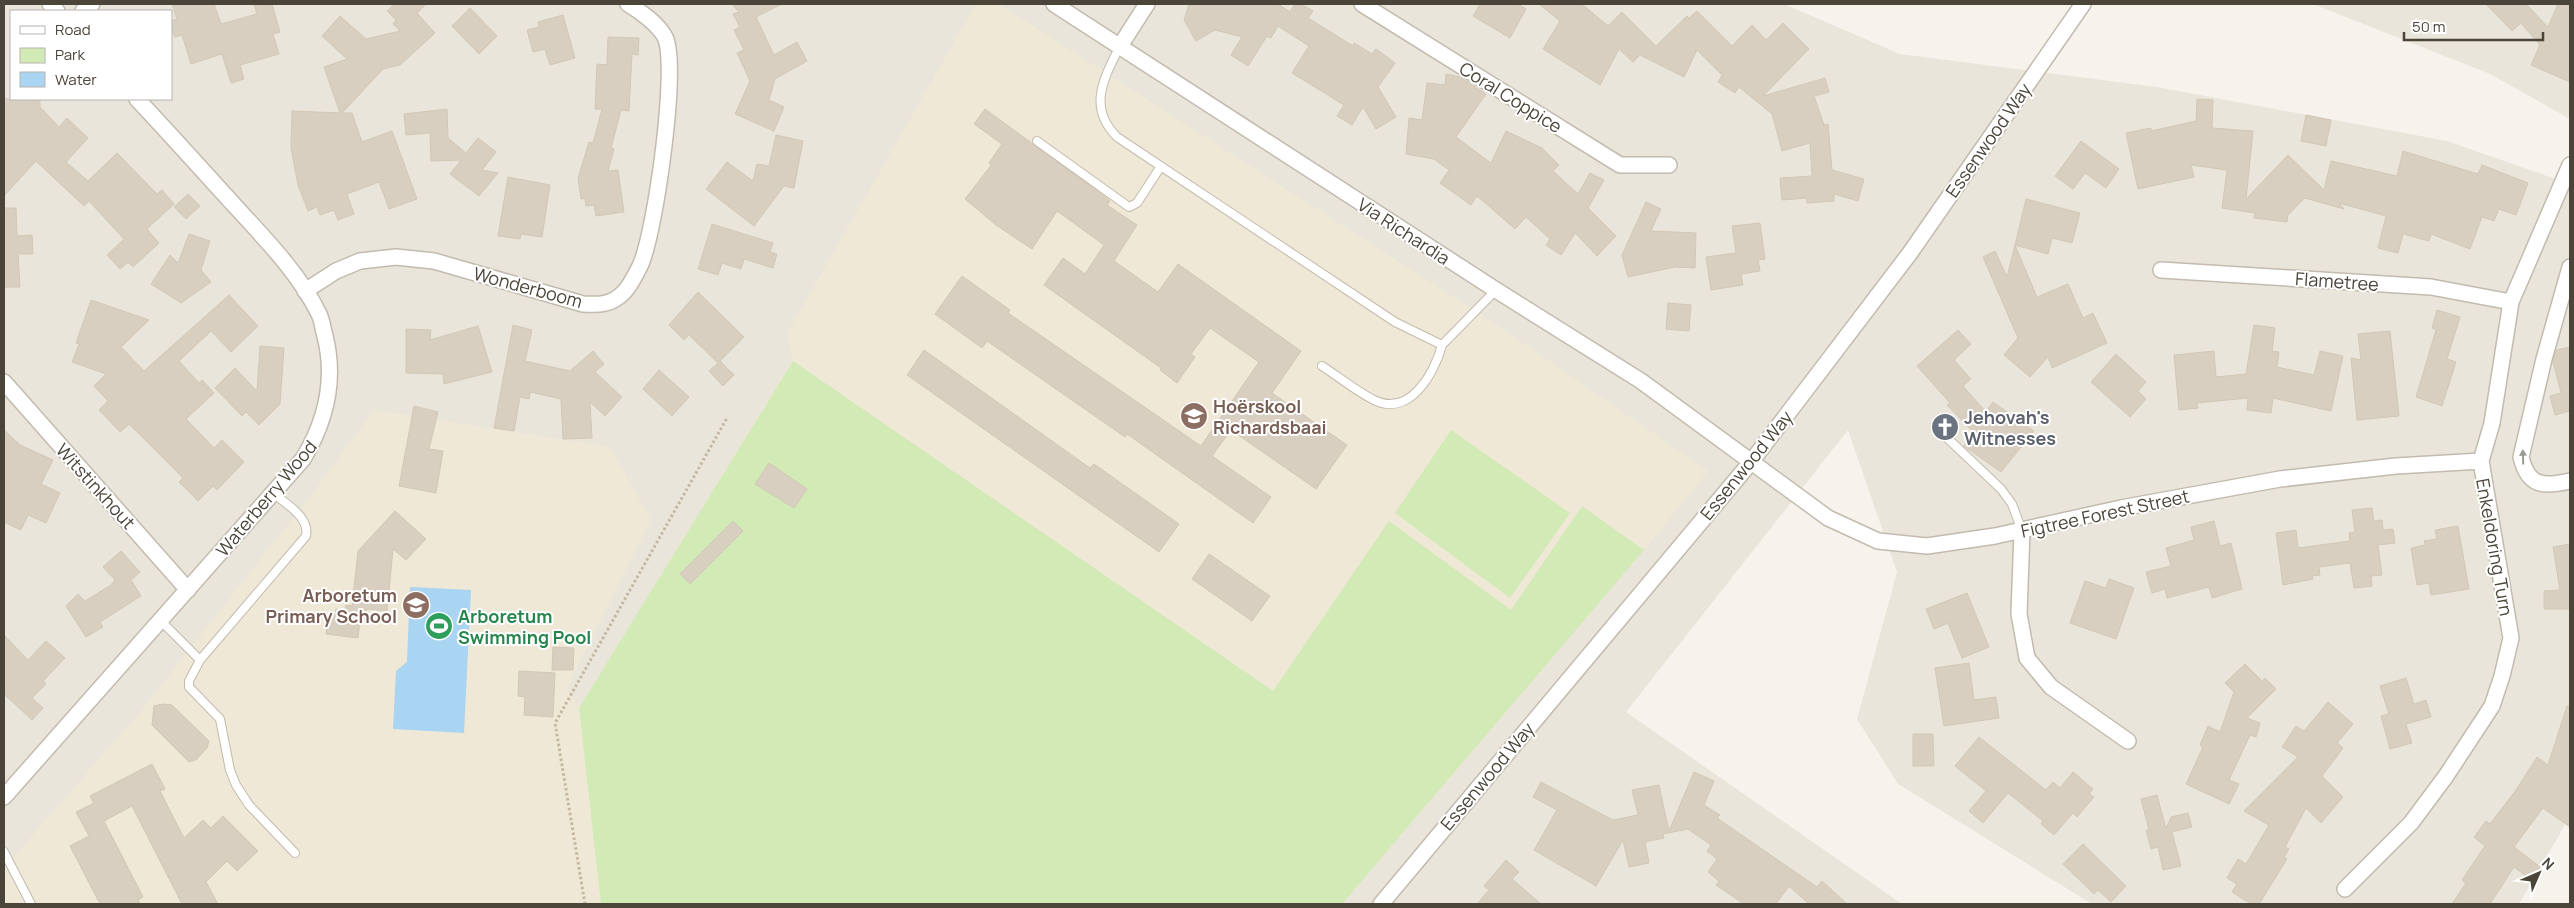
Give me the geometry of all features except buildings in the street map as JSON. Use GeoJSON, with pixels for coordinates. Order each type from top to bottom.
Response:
{"type":"FeatureCollection","features":[{"type":"Feature","properties":{"kind":"street","name":"Wonderboom"},"geometry":{"type":"LineString","coordinates":[[305,291],[336,271],[360,261],[396,257],[434,261],[583,304],[608,304],[625,292],[641,266],[658,188],[667,113],[669,62],[664,37],[650,21],[628,4]]}},
{"type":"Feature","properties":{"kind":"street","name":"Via Richardia"},"geometry":{"type":"LineString","coordinates":[[1054,4],[1496,290],[1641,381],[1751,462]]}},
{"type":"Feature","properties":{"kind":"street"},"geometry":{"type":"LineString","coordinates":[[1120,46],[1147,4]]}},
{"type":"Feature","properties":{"kind":"street","name":"Coral Coppice"},"geometry":{"type":"LineString","coordinates":[[1362,4],[1620,165],[1668,165]]}},
{"type":"Feature","properties":{"kind":"street","name":"Essenwood Way"},"geometry":{"type":"LineString","coordinates":[[1381,904],[1751,462],[1910,253],[2083,4]]}},
{"type":"Feature","properties":{"kind":"street","name":"Waterberry Wood"},"geometry":{"type":"LineString","coordinates":[[4,797],[303,459],[318,435],[328,396],[331,380],[328,347],[320,315],[305,291],[277,252],[138,100]]}},
{"type":"Feature","properties":{"kind":"street","name":"Enkeldoring Turn"},"geometry":{"type":"LineString","coordinates":[[2345,889],[2411,823],[2446,776],[2492,706],[2502,676],[2511,638],[2481,461],[2492,423],[2511,302],[2564,195],[2570,165]]}},
{"type":"Feature","properties":{"kind":"street"},"geometry":{"type":"LineString","coordinates":[[2570,267],[2544,359],[2521,457],[2524,470],[2529,478],[2546,486],[2570,481]]}},
{"type":"Feature","properties":{"kind":"street","name":"Flametree"},"geometry":{"type":"LineString","coordinates":[[2161,270],[2431,287],[2511,302]]}},
{"type":"Feature","properties":{"kind":"street","name":"Witstinkhout"},"geometry":{"type":"LineString","coordinates":[[4,382],[188,590]]}},
{"type":"Feature","properties":{"kind":"street","name":"Figtree Forest Street"},"geometry":{"type":"LineString","coordinates":[[1751,462],[1828,518],[1878,542],[1927,546],[2022,531],[2121,508],[2280,479],[2396,466],[2481,461]]}},
{"type":"Feature","properties":{"kind":"street"},"geometry":{"type":"LineString","coordinates":[[2022,531],[2019,614],[2027,658],[2051,687],[2128,742]]}},
{"type":"Feature","properties":{"kind":"lane"},"geometry":{"type":"LineString","coordinates":[[1120,46],[1107,72],[1100,99],[1101,117],[1116,137],[1395,322],[1442,345]]}},
{"type":"Feature","properties":{"kind":"lane"},"geometry":{"type":"LineString","coordinates":[[1037,141],[1129,207],[1137,203],[1161,166]]}},
{"type":"Feature","properties":{"kind":"lane"},"geometry":{"type":"LineString","coordinates":[[1322,366],[1375,401],[1387,404],[1398,402],[1415,393],[1427,382],[1438,360],[1442,345],[1496,290]]}},
{"type":"Feature","properties":{"kind":"lane"},"geometry":{"type":"LineString","coordinates":[[1942,434],[2001,488],[2012,504],[2022,531]]}},
{"type":"Feature","properties":{"kind":"lane"},"geometry":{"type":"LineString","coordinates":[[273,493],[303,519],[307,525],[306,536],[200,660],[189,681],[189,687],[220,719],[230,770],[236,785],[249,805],[295,853]]}},
{"type":"Feature","properties":{"kind":"lane"},"geometry":{"type":"LineString","coordinates":[[161,621],[200,660]]}},
{"type":"Feature","properties":{"kind":"lane"},"geometry":{"type":"LineString","coordinates":[[4,852],[31,904]]}},
{"type":"Feature","properties":{"kind":"path"},"geometry":{"type":"LineString","coordinates":[[584,904],[555,723],[727,418]]}},
{"type":"Feature","properties":{"kind":"shaded area"},"geometry":{"type":"Polygon","coordinates":[[[4,4],[1784,4],[1900,54],[2157,87],[2447,141],[2570,184],[2570,816],[2519,904],[2092,904],[1898,784],[1857,719],[1897,572],[1848,430],[1626,712],[1902,904],[4,904],[4,4]]]}},
{"type":"Feature","properties":{"kind":"shaded area","name":"Hoërskool Richardsbaai"},"geometry":{"type":"Polygon","coordinates":[[[976,4],[999,4],[1494,323],[1708,471],[1644,550],[1342,904],[4,904],[4,868],[142,710],[318,486],[374,410],[610,447],[651,520],[566,690],[580,707],[792,361],[788,332],[976,4]]]}},
{"type":"Feature","properties":{"kind":"shaded area"},"geometry":{"type":"Polygon","coordinates":[[[2313,4],[2570,4],[2570,119],[2490,74],[2313,4]]]}},
{"type":"Feature","properties":{"kind":"green space"},"geometry":{"type":"Polygon","coordinates":[[[793,361],[1273,691],[1389,521],[1511,610],[1582,506],[1644,550],[1342,904],[601,904],[579,708],[793,361]]]}},
{"type":"Feature","properties":{"kind":"green space"},"geometry":{"type":"Polygon","coordinates":[[[1451,430],[1570,513],[1510,598],[1395,513],[1451,430]]]}},
{"type":"Feature","properties":{"kind":"water","name":"Arboretum Swimming Pool"},"geometry":{"type":"Polygon","coordinates":[[[410,587],[471,590],[464,733],[393,729],[396,671],[407,662],[410,587]]]}},
{"type":"Feature","properties":{"kind":"place","name":"Hoërskool Richardsbaai"},"geometry":{"type":"Point","coordinates":[1194,416]}},
{"type":"Feature","properties":{"kind":"place","name":"Jehovah's Witnesses"},"geometry":{"type":"Point","coordinates":[1945,427]}},
{"type":"Feature","properties":{"kind":"place","name":"Arboretum Primary School"},"geometry":{"type":"Point","coordinates":[416,605]}},
{"type":"Feature","properties":{"kind":"place","name":"Arboretum Swimming Pool"},"geometry":{"type":"Point","coordinates":[439,626]}}]}
